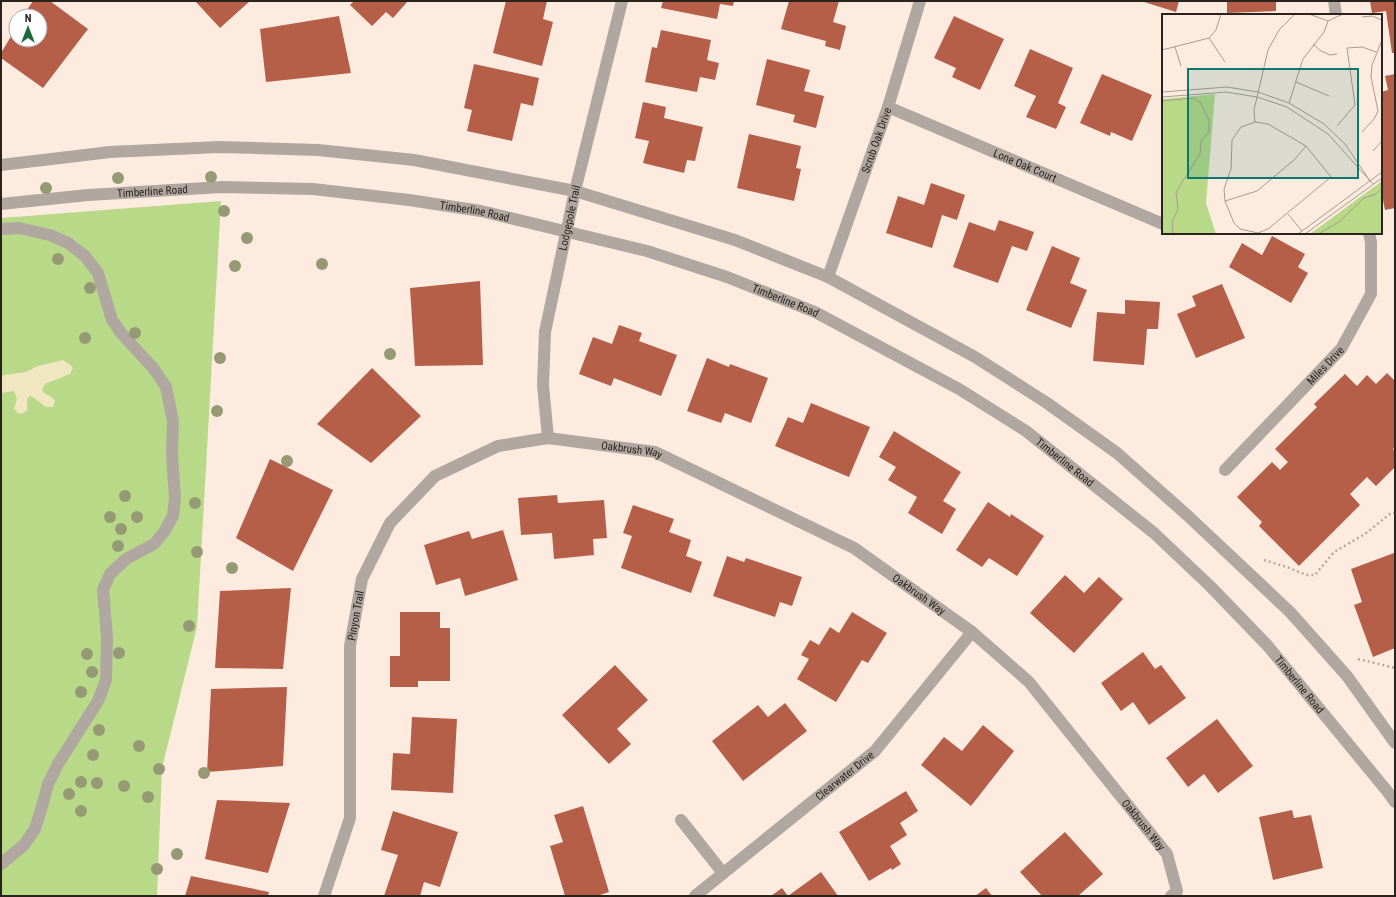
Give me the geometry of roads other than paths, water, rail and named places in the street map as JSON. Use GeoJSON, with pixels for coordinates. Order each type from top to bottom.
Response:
{"type":"FeatureCollection","features":[{"type":"Feature","properties":{"kind":"street","name":"Lodgepole Trail"},"geometry":{"type":"LineString","coordinates":[[548,438],[543,385],[546,332],[575,191],[622,1]]}},
{"type":"Feature","properties":{"kind":"street","name":"Scrub Oak Drive"},"geometry":{"type":"LineString","coordinates":[[828,277],[888,107],[920,1]]}},
{"type":"Feature","properties":{"kind":"street"},"geometry":{"type":"LineString","coordinates":[[1334,1],[1336,14]]}},
{"type":"Feature","properties":{"kind":"street","name":"Lone Oak Court"},"geometry":{"type":"LineString","coordinates":[[888,107],[1162,224]]}},
{"type":"Feature","properties":{"kind":"street"},"geometry":{"type":"LineString","coordinates":[[1,164],[110,152],[219,147],[318,150],[414,160],[575,191],[735,240],[828,277],[975,357],[1047,402],[1117,453],[1187,515],[1290,612],[1347,676],[1395,743]]}},
{"type":"Feature","properties":{"kind":"street","name":"Timberline Road"},"geometry":{"type":"LineString","coordinates":[[1,204],[88,195],[222,187],[313,189],[409,200],[481,211],[647,250],[727,277],[815,312],[959,389],[1026,432],[1154,533],[1210,586],[1266,645],[1395,802]]}},
{"type":"Feature","properties":{"kind":"street"},"geometry":{"type":"LineString","coordinates":[[1,229],[19,228],[50,235],[68,243],[85,256],[98,273],[112,320],[120,332],[154,369],[166,387],[173,421],[172,455],[175,498],[173,516],[164,532],[154,544],[126,559],[110,574],[103,590],[107,636],[106,680],[98,701],[58,764],[48,784],[42,810],[35,829],[24,845],[1,864]]}},
{"type":"Feature","properties":{"kind":"street","name":"Miles Drive"},"geometry":{"type":"LineString","coordinates":[[1225,470],[1341,349],[1371,294],[1369,234]]}},
{"type":"Feature","properties":{"kind":"street","name":"Oakbrush Way"},"geometry":{"type":"LineString","coordinates":[[548,438],[655,452],[854,548],[972,632],[1029,682],[1167,854],[1178,891],[1171,896]]}},
{"type":"Feature","properties":{"kind":"street","name":"Pinyon Trail"},"geometry":{"type":"LineString","coordinates":[[324,896],[350,818],[350,646],[362,579],[390,523],[435,476],[498,446],[548,438]]}},
{"type":"Feature","properties":{"kind":"street","name":"Clearwater Drive"},"geometry":{"type":"LineString","coordinates":[[695,896],[875,751],[972,632]]}},
{"type":"Feature","properties":{"kind":"street"},"geometry":{"type":"LineString","coordinates":[[681,820],[723,873]]}}]}
